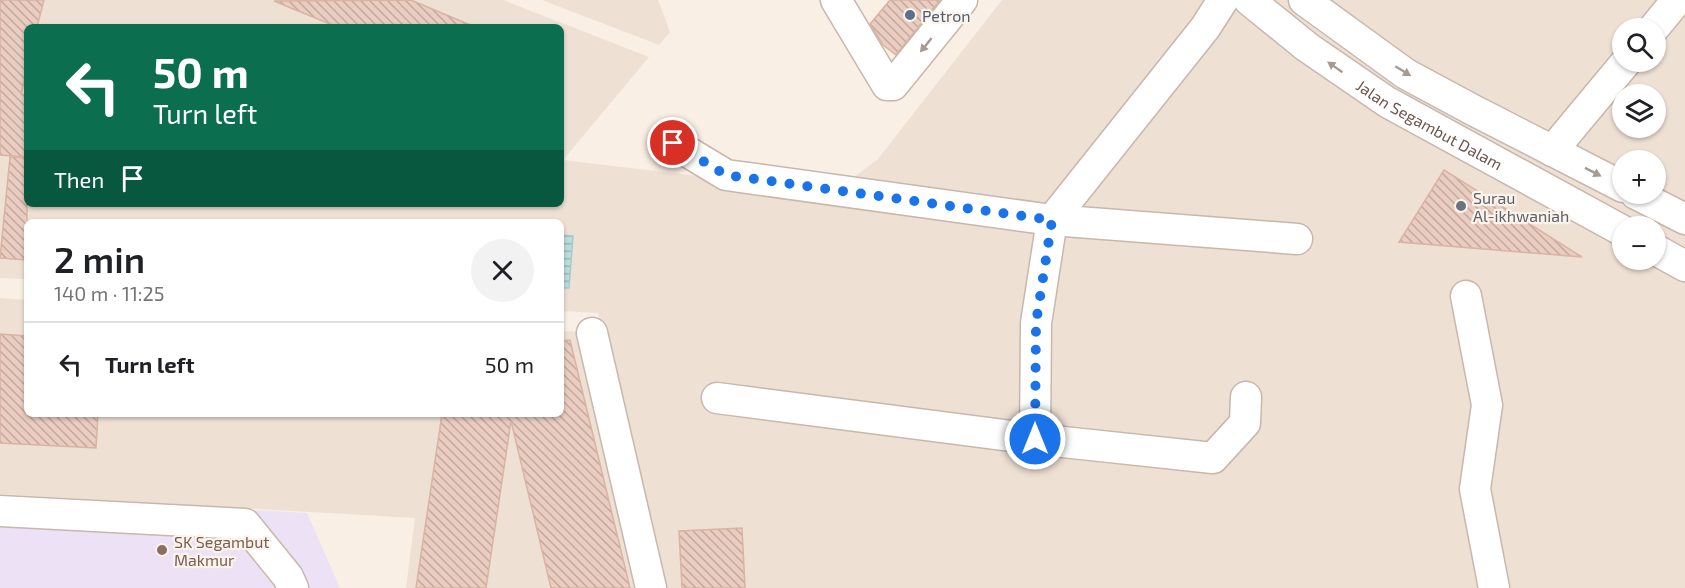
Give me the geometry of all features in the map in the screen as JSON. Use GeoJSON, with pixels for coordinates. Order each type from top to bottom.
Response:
{"type":"FeatureCollection","features":[{"type":"Feature","properties":{"kind":"street"},"geometry":{"type":"LineString","coordinates":[[848,6],[887,85],[893,85],[962,0]]}},
{"type":"Feature","properties":{"kind":"street"},"geometry":{"type":"LineString","coordinates":[[1035,439],[1036,323],[1052,220],[1205,28],[1223,0]]}},
{"type":"Feature","properties":{"kind":"street","name":"Jalan Segambut Dalam"},"geometry":{"type":"LineString","coordinates":[[1250,0],[1306,47],[1387,102],[1612,225]]}},
{"type":"Feature","properties":{"kind":"street","name":"Jalan Segambut Dalam"},"geometry":{"type":"LineString","coordinates":[[1304,0],[1406,74],[1612,181]]}},
{"type":"Feature","properties":{"kind":"street"},"geometry":{"type":"LineString","coordinates":[[1327,0],[1342,26]]}},
{"type":"Feature","properties":{"kind":"street"},"geometry":{"type":"LineString","coordinates":[[1662,18],[1677,0]]}},
{"type":"Feature","properties":{"kind":"street"},"geometry":{"type":"LineString","coordinates":[[1552,151],[1618,72]]}},
{"type":"Feature","properties":{"kind":"street"},"geometry":{"type":"LineString","coordinates":[[673,143],[726,175],[1052,220],[1298,238]]}},
{"type":"Feature","properties":{"kind":"street"},"geometry":{"type":"LineString","coordinates":[[1656,204],[1685,219]]}},
{"type":"Feature","properties":{"kind":"street"},"geometry":{"type":"LineString","coordinates":[[1666,256],[1685,266]]}},
{"type":"Feature","properties":{"kind":"street"},"geometry":{"type":"LineString","coordinates":[[1466,296],[1486,405],[1475,489],[1494,588]]}},
{"type":"Feature","properties":{"kind":"street"},"geometry":{"type":"LineString","coordinates":[[592,333],[651,588]]}},
{"type":"Feature","properties":{"kind":"street"},"geometry":{"type":"LineString","coordinates":[[717,398],[1035,439],[1213,458],[1245,423],[1245,397]]}},
{"type":"Feature","properties":{"kind":"street"},"geometry":{"type":"LineString","coordinates":[[0,511],[245,524],[288,576],[293,588]]}},
{"type":"Feature","properties":{"kind":"shaded area"},"geometry":{"type":"Polygon","coordinates":[[[0,0],[503,0],[649,57],[564,159],[564,24],[24,24],[24,207],[564,207],[564,160],[834,192],[878,159],[1002,0],[1685,0],[1685,588],[406,588],[415,518],[0,494],[0,298],[24,300],[24,417],[564,417],[564,331],[602,333],[598,313],[564,311],[564,219],[24,219],[24,279],[0,278],[0,0]]]}},
{"type":"Feature","properties":{"kind":"shaded area"},"geometry":{"type":"Polygon","coordinates":[[[542,0],[658,0],[670,32],[659,45],[542,0]]]}},
{"type":"Feature","properties":{"kind":"shaded area","name":"SK Segambut Makmur"},"geometry":{"type":"Polygon","coordinates":[[[0,495],[307,513],[340,588],[0,588],[0,495]]]}},
{"type":"Feature","properties":{"kind":"water"},"geometry":{"type":"Polygon","coordinates":[[[564,235],[573,236],[569,288],[564,288],[564,235]]]}},
{"type":"Feature","properties":{"kind":"building"},"geometry":{"type":"Polygon","coordinates":[[[0,0],[44,0],[38,24],[24,24],[24,82],[21,94],[24,94],[24,157],[0,155],[0,0]]]}},
{"type":"Feature","properties":{"kind":"building"},"geometry":{"type":"Polygon","coordinates":[[[411,0],[468,24],[330,24],[274,1],[411,0]]]}},
{"type":"Feature","properties":{"kind":"building","name":"Petron"},"geometry":{"type":"Polygon","coordinates":[[[890,0],[940,0],[896,55],[883,45],[870,24],[890,0]]]}},
{"type":"Feature","properties":{"kind":"building"},"geometry":{"type":"Polygon","coordinates":[[[10,157],[24,158],[24,207],[27,207],[27,219],[24,219],[24,260],[0,258],[10,157]]]}},
{"type":"Feature","properties":{"kind":"building","name":"Surau Al-ikhwaniah"},"geometry":{"type":"Polygon","coordinates":[[[1444,170],[1582,257],[1399,242],[1444,170]]]}},
{"type":"Feature","properties":{"kind":"building"},"geometry":{"type":"Polygon","coordinates":[[[0,334],[24,336],[24,417],[98,417],[96,448],[0,443],[0,334]]]}},
{"type":"Feature","properties":{"kind":"building"},"geometry":{"type":"Polygon","coordinates":[[[570,340],[630,588],[551,588],[511,421],[486,588],[416,588],[442,417],[564,417],[564,341],[570,340]]]}},
{"type":"Feature","properties":{"kind":"building"},"geometry":{"type":"Polygon","coordinates":[[[742,528],[745,588],[682,588],[679,531],[742,528]]]}},
{"type":"Feature","properties":{"kind":"place","name":"Petron"},"geometry":{"type":"Point","coordinates":[910,15]}},
{"type":"Feature","properties":{"kind":"place","name":"Surau Al-ikhwaniah"},"geometry":{"type":"Point","coordinates":[1461,206]}},
{"type":"Feature","properties":{"kind":"place","name":"SK Segambut Makmur"},"geometry":{"type":"Point","coordinates":[162,550]}},
{"type":"Feature","properties":{"kind":"route"},"geometry":{"type":"LineString","coordinates":[[673,143],[726,175],[1052,220],[1036,323],[1035,439]]}}]}
